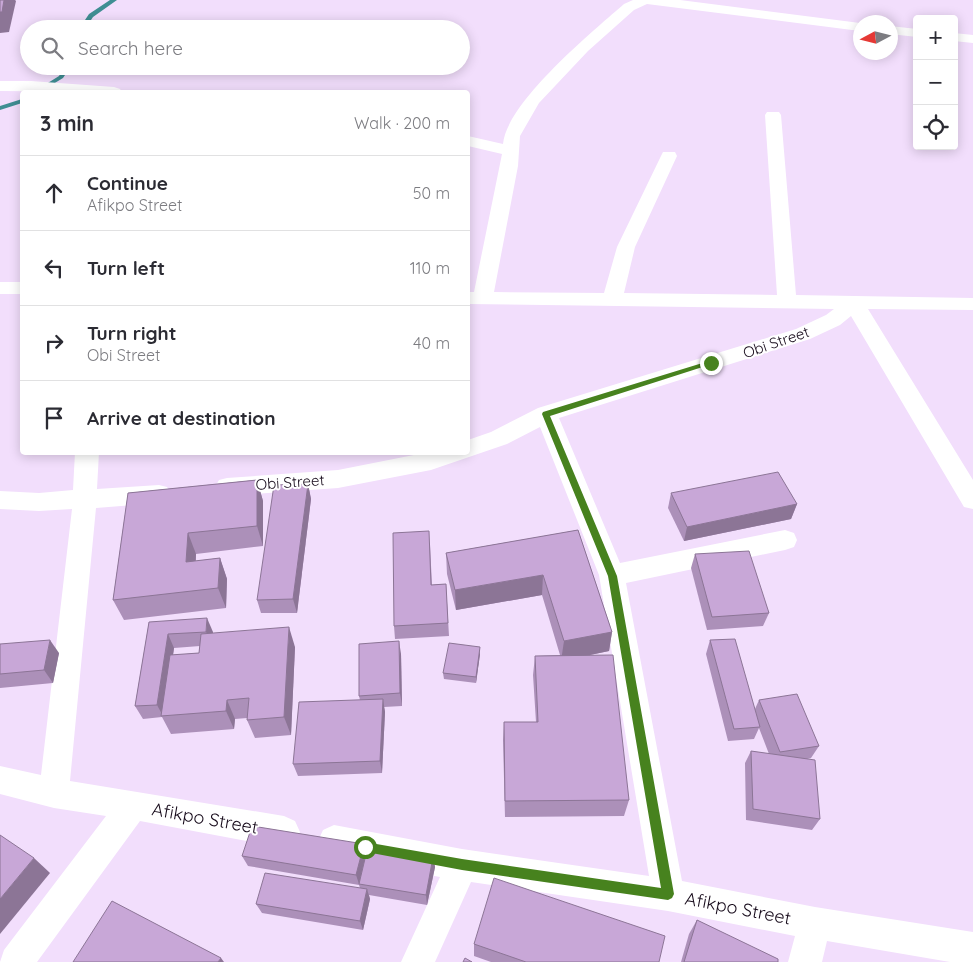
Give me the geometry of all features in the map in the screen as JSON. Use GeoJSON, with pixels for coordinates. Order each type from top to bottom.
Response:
{"type":"FeatureCollection","features":[{"type":"Feature","properties":{"kind":"street"},"geometry":{"type":"LineString","coordinates":[[853,25],[646,0],[629,7],[583,48],[532,101],[512,136],[511,151],[475,298],[973,304]]}},
{"type":"Feature","properties":{"kind":"street"},"geometry":{"type":"LineString","coordinates":[[898,31],[913,33]]}},
{"type":"Feature","properties":{"kind":"street"},"geometry":{"type":"LineString","coordinates":[[958,37],[973,39]]}},
{"type":"Feature","properties":{"kind":"street"},"geometry":{"type":"LineString","coordinates":[[0,86],[88,90]]}},
{"type":"Feature","properties":{"kind":"street"},"geometry":{"type":"LineString","coordinates":[[773,115],[787,302]]}},
{"type":"Feature","properties":{"kind":"street"},"geometry":{"type":"LineString","coordinates":[[470,141],[511,151]]}},
{"type":"Feature","properties":{"kind":"street"},"geometry":{"type":"LineString","coordinates":[[612,300],[626,247],[669,156]]}},
{"type":"Feature","properties":{"kind":"street"},"geometry":{"type":"LineString","coordinates":[[0,288],[20,288]]}},
{"type":"Feature","properties":{"kind":"street"},"geometry":{"type":"LineString","coordinates":[[854,304],[973,500]]}},
{"type":"Feature","properties":{"kind":"street","name":"Obi Street"},"geometry":{"type":"LineString","coordinates":[[470,448],[499,438],[546,414],[803,334],[834,320],[854,304]]}},
{"type":"Feature","properties":{"kind":"street"},"geometry":{"type":"LineString","coordinates":[[546,414],[612,576],[668,894]]}},
{"type":"Feature","properties":{"kind":"street"},"geometry":{"type":"LineString","coordinates":[[54,793],[85,499],[87,455]]}},
{"type":"Feature","properties":{"kind":"street","name":"Obi Street"},"geometry":{"type":"LineString","coordinates":[[210,489],[338,479],[431,461],[448,455]]}},
{"type":"Feature","properties":{"kind":"street"},"geometry":{"type":"LineString","coordinates":[[0,500],[39,502],[181,492]]}},
{"type":"Feature","properties":{"kind":"street"},"geometry":{"type":"LineString","coordinates":[[612,576],[785,540]]}},
{"type":"Feature","properties":{"kind":"street","name":"Afikpo Street"},"geometry":{"type":"LineString","coordinates":[[0,780],[54,793],[133,805],[462,865],[668,894],[815,923],[973,949]]}},
{"type":"Feature","properties":{"kind":"street"},"geometry":{"type":"LineString","coordinates":[[16,962],[133,805]]}},
{"type":"Feature","properties":{"kind":"street"},"geometry":{"type":"LineString","coordinates":[[418,962],[462,865]]}},
{"type":"Feature","properties":{"kind":"street"},"geometry":{"type":"LineString","coordinates":[[805,962],[815,923]]}},
{"type":"Feature","properties":{"kind":"building"},"geometry":{"type":"Polygon","coordinates":[[[0,0],[4,0],[2,12],[0,12],[0,0]]]}},
{"type":"Feature","properties":{"kind":"building"},"geometry":{"type":"Polygon","coordinates":[[[778,472],[797,504],[687,527],[671,493],[778,472]]]}},
{"type":"Feature","properties":{"kind":"building"},"geometry":{"type":"Polygon","coordinates":[[[257,480],[257,526],[188,533],[186,562],[220,558],[218,588],[113,600],[128,493],[257,480]]]}},
{"type":"Feature","properties":{"kind":"building"},"geometry":{"type":"Polygon","coordinates":[[[308,484],[293,599],[257,600],[274,485],[308,484]]]}},
{"type":"Feature","properties":{"kind":"building"},"geometry":{"type":"Polygon","coordinates":[[[578,530],[612,632],[564,641],[543,575],[455,590],[446,553],[578,530]]]}},
{"type":"Feature","properties":{"kind":"building"},"geometry":{"type":"Polygon","coordinates":[[[429,531],[431,585],[446,584],[448,623],[394,626],[393,533],[429,531]]]}},
{"type":"Feature","properties":{"kind":"building"},"geometry":{"type":"Polygon","coordinates":[[[749,551],[769,613],[712,617],[695,554],[749,551]]]}},
{"type":"Feature","properties":{"kind":"building"},"geometry":{"type":"Polygon","coordinates":[[[207,618],[206,632],[168,634],[157,705],[135,706],[149,622],[207,618]]]}},
{"type":"Feature","properties":{"kind":"building"},"geometry":{"type":"Polygon","coordinates":[[[289,627],[284,717],[247,720],[249,698],[227,700],[226,711],[161,716],[170,655],[199,653],[201,634],[289,627]]]}},
{"type":"Feature","properties":{"kind":"building"},"geometry":{"type":"Polygon","coordinates":[[[735,639],[760,727],[734,729],[710,640],[735,639]]]}},
{"type":"Feature","properties":{"kind":"building"},"geometry":{"type":"Polygon","coordinates":[[[50,640],[44,670],[0,674],[0,644],[50,640]]]}},
{"type":"Feature","properties":{"kind":"building"},"geometry":{"type":"Polygon","coordinates":[[[399,641],[400,693],[359,696],[359,644],[399,641]]]}},
{"type":"Feature","properties":{"kind":"building"},"geometry":{"type":"Polygon","coordinates":[[[449,643],[480,647],[476,677],[443,673],[449,643]]]}},
{"type":"Feature","properties":{"kind":"building"},"geometry":{"type":"Polygon","coordinates":[[[613,655],[629,800],[505,801],[504,722],[538,722],[535,656],[613,655]]]}},
{"type":"Feature","properties":{"kind":"building"},"geometry":{"type":"Polygon","coordinates":[[[797,694],[819,746],[780,752],[759,700],[797,694]]]}},
{"type":"Feature","properties":{"kind":"building"},"geometry":{"type":"Polygon","coordinates":[[[383,699],[380,761],[293,764],[299,702],[383,699]]]}},
{"type":"Feature","properties":{"kind":"building"},"geometry":{"type":"Polygon","coordinates":[[[751,751],[815,760],[820,819],[753,809],[751,751]]]}},
{"type":"Feature","properties":{"kind":"building"},"geometry":{"type":"Polygon","coordinates":[[[252,826],[364,844],[356,875],[242,856],[252,826]]]}},
{"type":"Feature","properties":{"kind":"building"},"geometry":{"type":"Polygon","coordinates":[[[0,835],[34,858],[0,899],[0,835]]]}},
{"type":"Feature","properties":{"kind":"building"},"geometry":{"type":"Polygon","coordinates":[[[368,846],[433,857],[426,895],[359,884],[368,846]]]}},
{"type":"Feature","properties":{"kind":"building"},"geometry":{"type":"Polygon","coordinates":[[[265,873],[367,889],[360,921],[256,904],[265,873]]]}},
{"type":"Feature","properties":{"kind":"building"},"geometry":{"type":"Polygon","coordinates":[[[494,878],[665,936],[659,962],[526,962],[474,944],[494,878]]]}},
{"type":"Feature","properties":{"kind":"building"},"geometry":{"type":"Polygon","coordinates":[[[112,901],[221,958],[218,962],[73,962],[112,901]]]}},
{"type":"Feature","properties":{"kind":"building"},"geometry":{"type":"Polygon","coordinates":[[[697,920],[778,959],[778,962],[684,962],[697,920]]]}},
{"type":"Feature","properties":{"kind":"building"},"geometry":{"type":"Polygon","coordinates":[[[465,958],[472,962],[463,962],[465,958]]]}},
{"type":"Feature","properties":{"kind":"waterway"},"geometry":{"type":"LineString","coordinates":[[87,20],[114,0]]}},
{"type":"Feature","properties":{"kind":"waterway"},"geometry":{"type":"LineString","coordinates":[[40,90],[62,75]]}},
{"type":"Feature","properties":{"kind":"waterway"},"geometry":{"type":"LineString","coordinates":[[0,108],[20,102]]}},
{"type":"Feature","properties":{"kind":"route"},"geometry":{"type":"LineString","coordinates":[[365,847],[462,865],[668,894],[612,576],[546,414],[711,363]]}}]}
